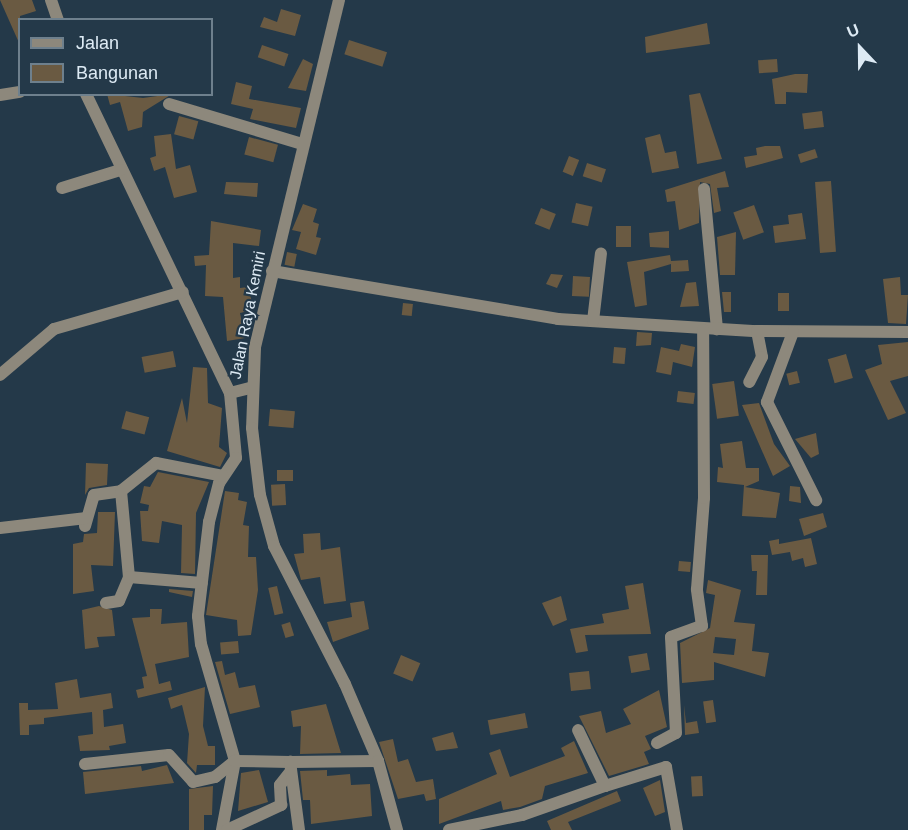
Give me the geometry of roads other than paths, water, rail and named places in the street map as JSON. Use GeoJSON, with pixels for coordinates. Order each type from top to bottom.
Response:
{"type":"FeatureCollection","features":[{"type":"Feature","properties":{"kind":"street"},"geometry":{"type":"LineString","coordinates":[[51,0],[57,18]]}},
{"type":"Feature","properties":{"kind":"street","name":"Jalan Raya Kemiri"},"geometry":{"type":"LineString","coordinates":[[339,0],[272,271],[238,391],[266,522],[378,761],[397,830]]}},
{"type":"Feature","properties":{"kind":"street"},"geometry":{"type":"LineString","coordinates":[[0,95],[18,92]]}},
{"type":"Feature","properties":{"kind":"street"},"geometry":{"type":"LineString","coordinates":[[87,96],[120,170],[183,292],[238,391],[236,450],[223,476],[207,535],[202,583],[200,638],[235,762],[222,830]]}},
{"type":"Feature","properties":{"kind":"street"},"geometry":{"type":"LineString","coordinates":[[170,104],[302,144]]}},
{"type":"Feature","properties":{"kind":"street"},"geometry":{"type":"LineString","coordinates":[[62,188],[120,170]]}},
{"type":"Feature","properties":{"kind":"street"},"geometry":{"type":"LineString","coordinates":[[704,189],[717,329]]}},
{"type":"Feature","properties":{"kind":"street"},"geometry":{"type":"LineString","coordinates":[[593,321],[601,253]]}},
{"type":"Feature","properties":{"kind":"street"},"geometry":{"type":"LineString","coordinates":[[272,271],[593,321],[703,330],[908,332]]}},
{"type":"Feature","properties":{"kind":"street"},"geometry":{"type":"LineString","coordinates":[[0,375],[54,329],[183,292]]}},
{"type":"Feature","properties":{"kind":"street"},"geometry":{"type":"LineString","coordinates":[[657,743],[676,733],[671,637],[702,626],[697,589],[704,498],[703,330]]}},
{"type":"Feature","properties":{"kind":"street"},"geometry":{"type":"LineString","coordinates":[[749,382],[762,357],[757,331]]}},
{"type":"Feature","properties":{"kind":"street"},"geometry":{"type":"LineString","coordinates":[[793,332],[767,402],[816,500]]}},
{"type":"Feature","properties":{"kind":"street"},"geometry":{"type":"LineString","coordinates":[[0,528],[85,522],[94,495],[121,491],[156,463],[223,476]]}},
{"type":"Feature","properties":{"kind":"street"},"geometry":{"type":"LineString","coordinates":[[106,603],[119,601],[129,577],[121,491]]}},
{"type":"Feature","properties":{"kind":"street"},"geometry":{"type":"LineString","coordinates":[[129,577],[202,583]]}},
{"type":"Feature","properties":{"kind":"street"},"geometry":{"type":"LineString","coordinates":[[578,730],[605,786]]}},
{"type":"Feature","properties":{"kind":"street"},"geometry":{"type":"LineString","coordinates":[[85,764],[169,755],[193,782],[214,777],[235,762],[290,767],[378,761]]}},
{"type":"Feature","properties":{"kind":"street"},"geometry":{"type":"LineString","coordinates":[[227,830],[281,805],[280,785],[290,767]]}},
{"type":"Feature","properties":{"kind":"street"},"geometry":{"type":"LineString","coordinates":[[290,767],[299,830]]}},
{"type":"Feature","properties":{"kind":"street"},"geometry":{"type":"LineString","coordinates":[[449,830],[522,815],[666,767],[677,830]]}}]}
